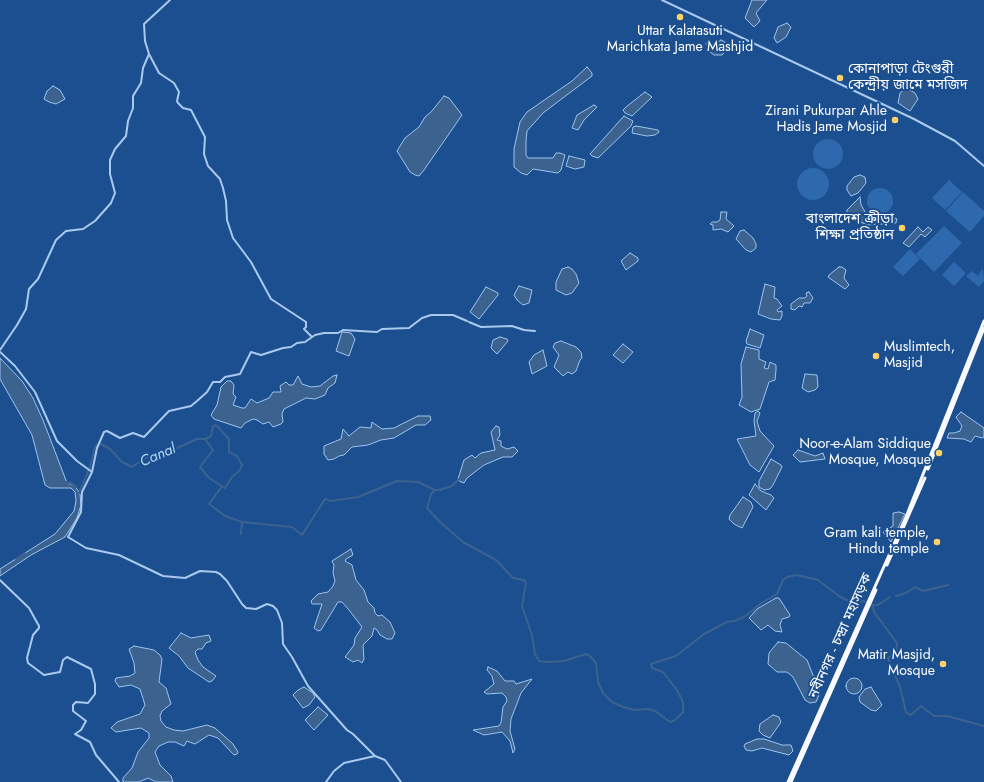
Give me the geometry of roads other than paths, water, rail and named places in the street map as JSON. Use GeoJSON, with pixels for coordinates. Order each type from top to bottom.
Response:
{"type":"FeatureCollection","features":[{"type":"Feature","properties":{"kind":"highway","name":"নবীনগর - চন্দ্রা মহাসড়ক"},"geometry":{"type":"LineString","coordinates":[[890,557],[984,321]]}},
{"type":"Feature","properties":{"kind":"highway","name":"নবীনগর - চন্দ্রা মহাসড়ক"},"geometry":{"type":"LineString","coordinates":[[790,782],[933,459],[984,328]]}},
{"type":"Feature","properties":{"kind":"street"},"geometry":{"type":"LineString","coordinates":[[170,0],[144,24],[145,40],[149,54],[159,73],[174,83],[179,92],[178,103],[183,108],[191,110],[205,137],[204,154],[208,166],[220,179],[226,201],[227,220],[233,238],[251,262],[271,299],[306,322],[304,330],[312,337]]}},
{"type":"Feature","properties":{"kind":"street"},"geometry":{"type":"LineString","coordinates":[[662,0],[920,122],[955,141],[984,166]]}},
{"type":"Feature","properties":{"kind":"street"},"geometry":{"type":"LineString","coordinates":[[92,472],[57,441],[35,392],[15,366],[0,351],[26,308],[30,286],[38,279],[56,240],[66,231],[83,228],[94,221],[111,203],[114,193],[110,174],[110,160],[115,149],[126,136],[128,121],[133,108],[133,96],[140,84],[143,68],[149,54]]}},
{"type":"Feature","properties":{"kind":"street"},"geometry":{"type":"LineString","coordinates":[[401,782],[384,760],[375,756],[347,730],[308,686],[283,644],[282,624],[277,610],[273,606],[267,604],[256,609],[246,608],[224,577],[216,572],[200,571],[185,578],[163,576],[119,555],[86,548],[68,537],[81,512],[82,492],[92,472],[97,448],[104,432],[106,431],[120,438],[133,433],[144,437],[169,411],[191,406],[207,392],[213,382],[220,382],[225,378],[240,374],[251,352],[261,355],[283,348],[290,348],[297,343],[305,342],[319,334],[338,333],[343,330],[377,332],[382,329],[409,328],[422,318],[431,315],[454,315],[481,327],[512,326],[524,330],[535,331]]}},
{"type":"Feature","properties":{"kind":"street"},"geometry":{"type":"LineString","coordinates":[[0,580],[29,608],[39,627],[33,635],[27,658],[28,663],[44,676],[60,672],[63,660],[67,657],[91,669],[96,694],[88,703],[76,702],[73,705],[73,711],[86,721],[81,730],[76,734],[90,742],[96,755],[119,782]]}},
{"type":"Feature","properties":{"kind":"street"},"geometry":{"type":"LineString","coordinates":[[326,782],[344,762],[375,756]]}},
{"type":"Feature","properties":{"kind":"waterway","name":"Canal"},"geometry":{"type":"LineString","coordinates":[[79,493],[90,467],[95,447],[99,443],[110,449],[122,462],[132,467],[145,458],[160,456],[197,439],[205,439],[213,450],[200,467],[209,478],[225,488],[232,477],[240,470],[242,465],[237,456],[229,452],[229,439],[216,425],[213,426],[211,436],[205,439]]}},
{"type":"Feature","properties":{"kind":"waterway"},"geometry":{"type":"LineString","coordinates":[[222,486],[209,504],[225,516],[242,522],[292,527],[302,535],[325,499],[331,501],[358,497],[397,481],[418,482],[435,490],[439,490],[452,486],[459,479]]}},
{"type":"Feature","properties":{"kind":"waterway"},"geometry":{"type":"LineString","coordinates":[[64,482],[71,483],[76,487]]}},
{"type":"Feature","properties":{"kind":"waterway"},"geometry":{"type":"LineString","coordinates":[[435,490],[431,494],[427,508],[441,523],[463,542],[496,560],[513,578],[524,580],[526,583],[522,606],[532,635],[535,654],[539,661],[564,661],[586,654],[590,656],[596,663],[598,682],[603,693],[612,702],[634,710],[648,709],[655,711],[670,722],[675,720],[683,712],[683,702],[677,690],[663,672],[652,668],[651,664],[676,656],[704,634],[727,622],[744,617],[763,602],[777,594],[783,580],[787,577],[797,575],[818,580],[839,596],[852,603],[864,601],[873,606],[874,612],[897,643],[896,652],[888,658],[900,687],[906,712]]}},
{"type":"Feature","properties":{"kind":"waterway"},"geometry":{"type":"LineString","coordinates":[[241,534],[242,522]]}},
{"type":"Feature","properties":{"kind":"waterway"},"geometry":{"type":"LineString","coordinates":[[16,559],[25,554]]}},
{"type":"Feature","properties":{"kind":"waterway"},"geometry":{"type":"LineString","coordinates":[[896,596],[906,593],[915,587],[923,591],[948,585]]}},
{"type":"Feature","properties":{"kind":"waterway"},"geometry":{"type":"LineString","coordinates":[[873,605],[878,605],[890,597]]}},
{"type":"Feature","properties":{"kind":"waterway"},"geometry":{"type":"LineString","coordinates":[[907,713],[911,715],[921,706],[934,716],[947,716],[984,726]]}},
{"type":"Feature","properties":{"kind":"place","name":"Uttar Kalatasuti Marichkata Jame Mashjid"},"geometry":{"type":"Point","coordinates":[680,17]}},
{"type":"Feature","properties":{"kind":"place","name":"কোনাপাড়া টেংগুরী কেন্দ্রীয় জামে মসজিদ"},"geometry":{"type":"Point","coordinates":[840,78]}},
{"type":"Feature","properties":{"kind":"place","name":"Zirani Pukurpar Ahle Hadis Jame Mosjid"},"geometry":{"type":"Point","coordinates":[895,120]}},
{"type":"Feature","properties":{"kind":"place","name":"বাংলাদেশ ক্রীড়া শিক্ষা প্রতিষ্ঠান"},"geometry":{"type":"Point","coordinates":[902,228]}},
{"type":"Feature","properties":{"kind":"place","name":"Muslimtech, Masjid"},"geometry":{"type":"Point","coordinates":[876,356]}},
{"type":"Feature","properties":{"kind":"place","name":"Noor-e-Alam Siddique Mosque, Mosque"},"geometry":{"type":"Point","coordinates":[939,453]}},
{"type":"Feature","properties":{"kind":"place","name":"Gram kali temple, Hindu temple"},"geometry":{"type":"Point","coordinates":[937,542]}},
{"type":"Feature","properties":{"kind":"place","name":"Matir Masjid, Mosque"},"geometry":{"type":"Point","coordinates":[943,664]}}]}
